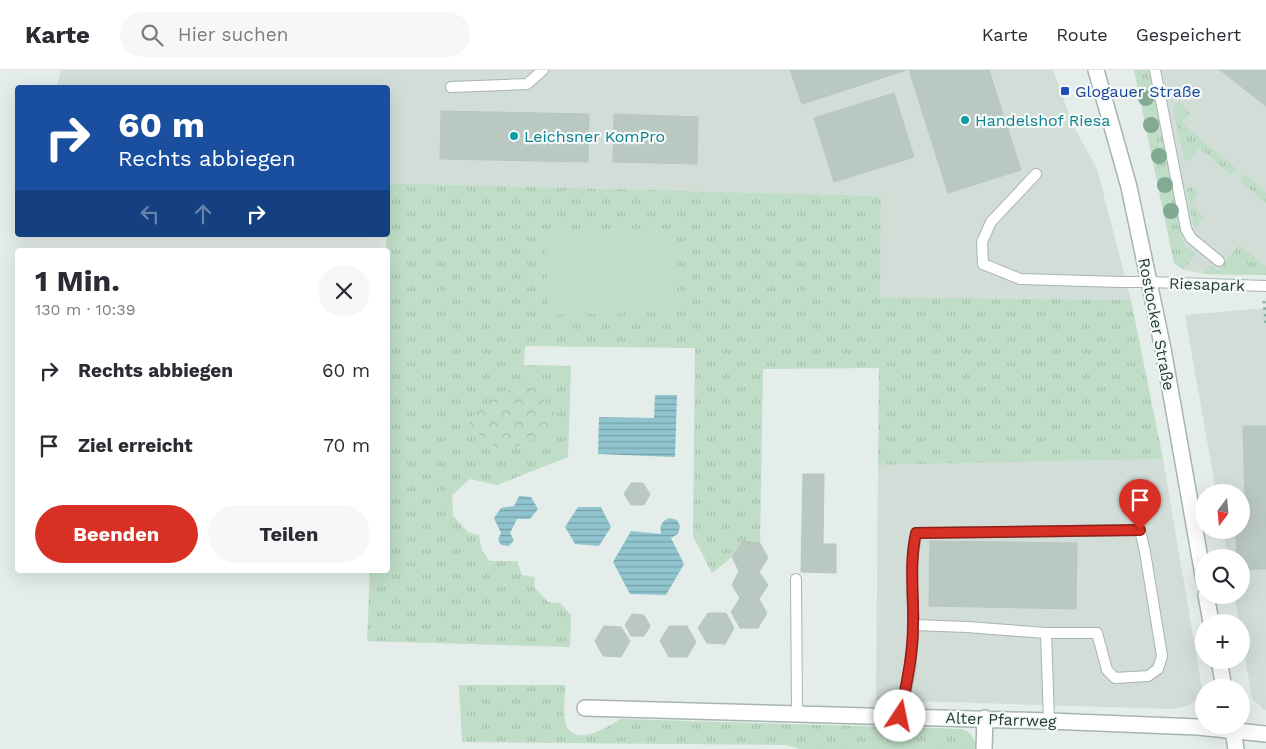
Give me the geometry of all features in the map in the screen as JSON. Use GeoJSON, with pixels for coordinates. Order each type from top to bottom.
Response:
{"type":"FeatureCollection","features":[{"type":"Feature","properties":{"kind":"street","name":"Rostocker Straße"},"geometry":{"type":"LineString","coordinates":[[1096,70],[1129,187],[1163,349],[1198,549]]}},
{"type":"Feature","properties":{"kind":"street","name":"Alter Pfarrweg"},"geometry":{"type":"LineString","coordinates":[[585,708],[985,718],[1195,727]]}},
{"type":"Feature","properties":{"kind":"street"},"geometry":{"type":"LineString","coordinates":[[984,749],[985,718]]}},
{"type":"Feature","properties":{"kind":"street","name":"Alter Pfarrweg"},"geometry":{"type":"LineString","coordinates":[[1250,731],[1266,734]]}},
{"type":"Feature","properties":{"kind":"street"},"geometry":{"type":"LineString","coordinates":[[1233,734],[1236,749]]}},
{"type":"Feature","properties":{"kind":"lane"},"geometry":{"type":"LineString","coordinates":[[451,87],[527,84],[543,70]]}},
{"type":"Feature","properties":{"kind":"lane"},"geometry":{"type":"LineString","coordinates":[[1155,70],[1186,229],[1191,238],[1219,261]]}},
{"type":"Feature","properties":{"kind":"lane","name":"Riesapark"},"geometry":{"type":"LineString","coordinates":[[1036,174],[991,222],[982,242],[982,264],[1020,280],[1266,286]]}},
{"type":"Feature","properties":{"kind":"lane"},"geometry":{"type":"LineString","coordinates":[[900,716],[910,670],[914,625],[911,588],[912,550],[916,533],[1140,530],[1162,656],[1158,669],[1148,676],[1115,678],[1107,670],[1097,632],[1046,633],[914,625]]}},
{"type":"Feature","properties":{"kind":"lane"},"geometry":{"type":"LineString","coordinates":[[796,580],[796,713]]}},
{"type":"Feature","properties":{"kind":"lane"},"geometry":{"type":"LineString","coordinates":[[1046,633],[1049,721]]}},
{"type":"Feature","properties":{"kind":"path"},"geometry":{"type":"LineString","coordinates":[[1264,300],[1266,325]]}},
{"type":"Feature","properties":{"kind":"shaded area"},"geometry":{"type":"Polygon","coordinates":[[[61,70],[1053,70],[1073,125],[1097,169],[1131,300],[879,297],[881,196],[390,183],[390,85],[57,85],[61,70]]]}},
{"type":"Feature","properties":{"kind":"shaded area"},"geometry":{"type":"Polygon","coordinates":[[[1134,70],[1266,70],[1266,275],[1203,274],[1184,270],[1174,263],[1134,70]]]}},
{"type":"Feature","properties":{"kind":"shaded area"},"geometry":{"type":"Polygon","coordinates":[[[1266,308],[1266,710],[1252,698],[1247,669],[1250,669],[1250,614],[1238,614],[1236,604],[1250,604],[1250,549],[1227,549],[1225,539],[1250,539],[1250,484],[1215,484],[1185,315],[1266,308]]]}},
{"type":"Feature","properties":{"kind":"shaded area"},"geometry":{"type":"Polygon","coordinates":[[[1163,459],[1195,648],[1195,669],[1199,669],[1200,679],[1195,679],[1195,702],[1187,706],[1173,709],[876,700],[878,465],[1163,459]]]}},
{"type":"Feature","properties":{"kind":"green space"},"geometry":{"type":"Polygon","coordinates":[[[1134,70],[1148,70],[1184,245],[1196,254],[1184,270],[1174,263],[1134,70]]]}},
{"type":"Feature","properties":{"kind":"green space"},"geometry":{"type":"Polygon","coordinates":[[[1179,103],[1190,112],[1182,123],[1237,169],[1232,175],[1199,148],[1188,162],[1184,159],[1173,109],[1174,104],[1179,103]]]}},
{"type":"Feature","properties":{"kind":"green space"},"geometry":{"type":"Polygon","coordinates":[[[1244,174],[1266,192],[1266,203],[1239,180],[1244,174]]]}},
{"type":"Feature","properties":{"kind":"green space"},"geometry":{"type":"Polygon","coordinates":[[[390,183],[881,196],[880,297],[1131,300],[1163,459],[878,465],[879,368],[763,369],[760,543],[743,541],[732,557],[712,573],[693,536],[695,348],[525,346],[524,365],[571,366],[568,457],[497,485],[470,479],[452,495],[453,516],[468,532],[479,535],[482,551],[490,561],[517,561],[522,575],[535,577],[534,587],[548,602],[560,603],[571,615],[570,647],[367,641],[370,573],[390,573],[390,248],[386,248],[387,237],[390,237],[390,183]]]}},
{"type":"Feature","properties":{"kind":"green space"},"geometry":{"type":"Polygon","coordinates":[[[1191,187],[1199,193],[1191,206],[1205,217],[1195,230],[1186,190],[1191,187]]]}},
{"type":"Feature","properties":{"kind":"green space"},"geometry":{"type":"Polygon","coordinates":[[[546,233],[674,233],[675,312],[547,315],[546,233]]]}},
{"type":"Feature","properties":{"kind":"green space"},"geometry":{"type":"Polygon","coordinates":[[[1239,245],[1266,266],[1266,275],[1203,274],[1210,265],[1218,271],[1239,245]]]}},
{"type":"Feature","properties":{"kind":"green space"},"geometry":{"type":"Polygon","coordinates":[[[526,379],[557,416],[553,432],[503,452],[468,426],[477,409],[526,379]]]}},
{"type":"Feature","properties":{"kind":"green space"},"geometry":{"type":"Polygon","coordinates":[[[459,685],[565,685],[565,721],[574,734],[581,735],[598,731],[620,719],[962,729],[970,733],[975,742],[975,749],[800,749],[786,745],[462,742],[459,685]]]}},
{"type":"Feature","properties":{"kind":"water"},"geometry":{"type":"Polygon","coordinates":[[[655,395],[677,395],[675,457],[598,454],[599,417],[654,418],[655,395]]]}},
{"type":"Feature","properties":{"kind":"water"},"geometry":{"type":"Polygon","coordinates":[[[519,496],[531,497],[538,509],[530,519],[517,519],[510,533],[514,540],[509,546],[501,545],[498,539],[501,533],[494,518],[501,508],[514,506],[519,496]]]}},
{"type":"Feature","properties":{"kind":"water"},"geometry":{"type":"Polygon","coordinates":[[[578,507],[601,507],[611,527],[599,546],[575,544],[565,527],[578,507]]]}},
{"type":"Feature","properties":{"kind":"water"},"geometry":{"type":"Polygon","coordinates":[[[669,518],[677,520],[680,526],[678,534],[671,538],[684,564],[666,595],[630,594],[613,562],[631,531],[661,534],[662,524],[669,518]]]}},
{"type":"Feature","properties":{"kind":"building"},"geometry":{"type":"Polygon","coordinates":[[[790,70],[907,70],[802,104],[790,70]]]}},
{"type":"Feature","properties":{"kind":"building","name":"Handelshof Riesa"},"geometry":{"type":"Polygon","coordinates":[[[909,70],[989,70],[1021,170],[948,193],[909,70]]]}},
{"type":"Feature","properties":{"kind":"building"},"geometry":{"type":"Polygon","coordinates":[[[1220,70],[1266,70],[1266,106],[1220,70]]]}},
{"type":"Feature","properties":{"kind":"building"},"geometry":{"type":"Polygon","coordinates":[[[894,93],[914,157],[834,182],[814,118],[894,93]]]}},
{"type":"Feature","properties":{"kind":"building","name":"Leichsner KomPro"},"geometry":{"type":"Polygon","coordinates":[[[441,111],[589,114],[588,162],[440,159],[441,111]]]}},
{"type":"Feature","properties":{"kind":"building"},"geometry":{"type":"Polygon","coordinates":[[[614,114],[698,117],[697,164],[613,162],[614,114]]]}},
{"type":"Feature","properties":{"kind":"building"},"geometry":{"type":"Polygon","coordinates":[[[1243,426],[1266,426],[1266,569],[1250,569],[1250,549],[1237,549],[1236,539],[1250,539],[1250,484],[1245,484],[1243,426]]]}},
{"type":"Feature","properties":{"kind":"building"},"geometry":{"type":"Polygon","coordinates":[[[803,474],[824,474],[823,544],[836,544],[836,573],[801,572],[803,474]]]}},
{"type":"Feature","properties":{"kind":"building"},"geometry":{"type":"Polygon","coordinates":[[[631,483],[643,483],[650,494],[644,505],[631,505],[624,494],[631,483]]]}},
{"type":"Feature","properties":{"kind":"building"},"geometry":{"type":"Polygon","coordinates":[[[743,541],[760,543],[768,558],[759,572],[739,571],[732,557],[743,541]]]}},
{"type":"Feature","properties":{"kind":"building"},"geometry":{"type":"Polygon","coordinates":[[[930,541],[1077,543],[1076,609],[929,606],[930,541]]]}},
{"type":"Feature","properties":{"kind":"building"},"geometry":{"type":"Polygon","coordinates":[[[739,571],[759,572],[768,585],[759,599],[740,598],[732,585],[739,571]]]}},
{"type":"Feature","properties":{"kind":"building"},"geometry":{"type":"Polygon","coordinates":[[[740,598],[759,599],[767,613],[758,628],[740,628],[731,612],[740,598]]]}},
{"type":"Feature","properties":{"kind":"building"},"geometry":{"type":"Polygon","coordinates":[[[708,613],[726,613],[734,628],[725,644],[707,643],[698,628],[708,613]]]}},
{"type":"Feature","properties":{"kind":"building"},"geometry":{"type":"Polygon","coordinates":[[[632,614],[644,615],[650,626],[644,636],[631,636],[625,625],[632,614]]]}},
{"type":"Feature","properties":{"kind":"building"},"geometry":{"type":"Polygon","coordinates":[[[604,626],[621,627],[630,641],[621,657],[603,656],[595,641],[604,626]]]}},
{"type":"Feature","properties":{"kind":"building"},"geometry":{"type":"Polygon","coordinates":[[[669,626],[687,626],[696,642],[687,657],[669,657],[660,641],[669,626]]]}},
{"type":"Feature","properties":{"kind":"place","name":"Glogauer Straße"},"geometry":{"type":"Point","coordinates":[1065,91]}},
{"type":"Feature","properties":{"kind":"place","name":"Handelshof Riesa"},"geometry":{"type":"Point","coordinates":[965,120]}},
{"type":"Feature","properties":{"kind":"place","name":"Leichsner KomPro"},"geometry":{"type":"Point","coordinates":[514,136]}},
{"type":"Feature","properties":{"kind":"route"},"geometry":{"type":"LineString","coordinates":[[900,716],[910,670],[914,625],[911,588],[912,550],[916,533],[1140,530]]}}]}
